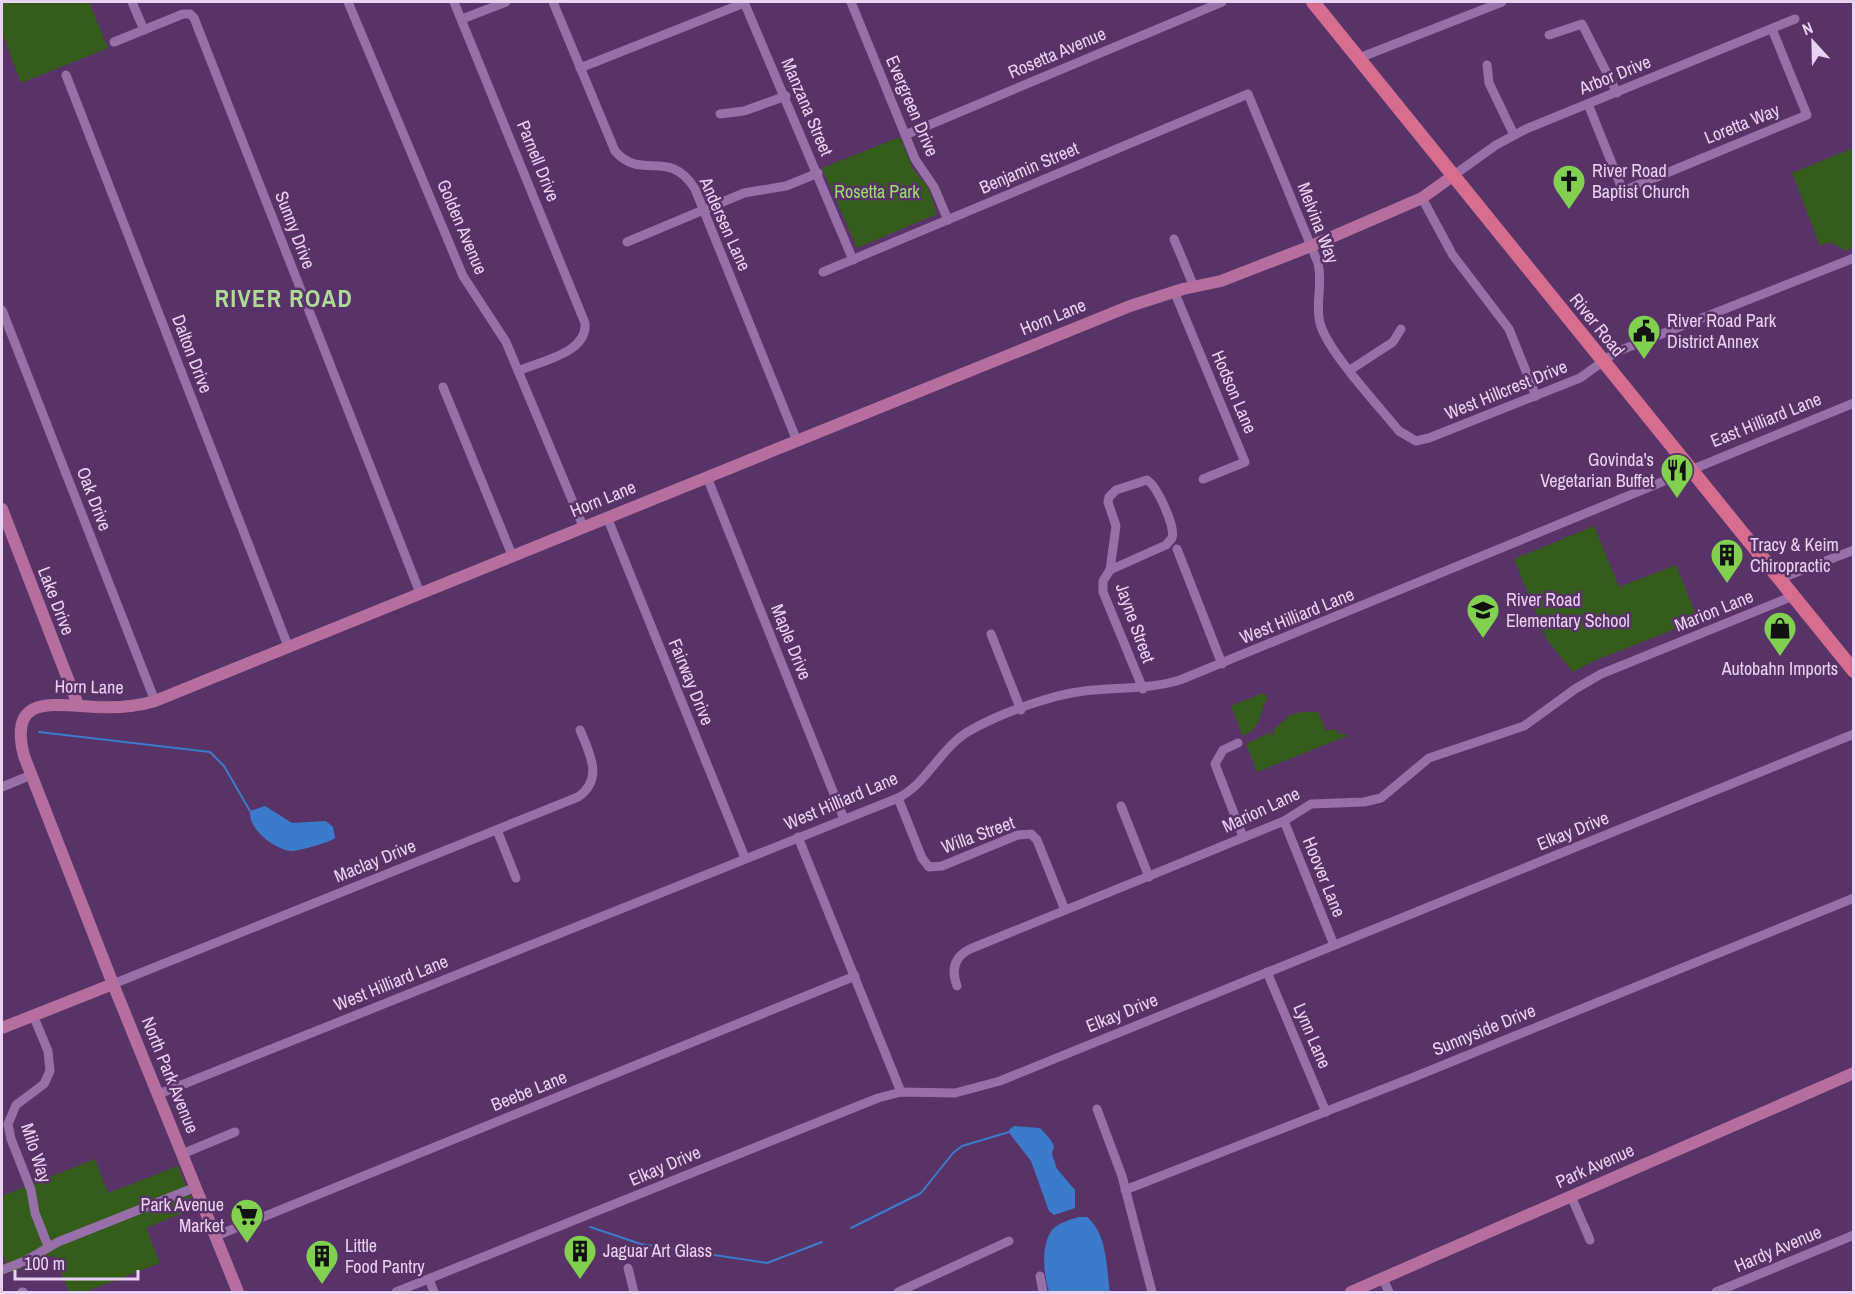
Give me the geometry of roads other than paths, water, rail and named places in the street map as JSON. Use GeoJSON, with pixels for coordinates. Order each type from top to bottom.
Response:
{"type":"FeatureCollection","features":[{"type":"Feature","properties":{"kind":"main road","name":"River Road"},"geometry":{"type":"LineString","coordinates":[[1313,2],[1854,671]]}},
{"type":"Feature","properties":{"kind":"street"},"geometry":{"type":"LineString","coordinates":[[114,42],[144,30],[132,2]]}},
{"type":"Feature","properties":{"kind":"street","name":"Golden Avenue"},"geometry":{"type":"LineString","coordinates":[[348,2],[463,276],[500,331],[583,526]]}},
{"type":"Feature","properties":{"kind":"street","name":"Parnell Drive"},"geometry":{"type":"LineString","coordinates":[[454,2],[584,317],[585,334],[579,343],[571,349],[518,370]]}},
{"type":"Feature","properties":{"kind":"street"},"geometry":{"type":"LineString","coordinates":[[462,19],[506,2]]}},
{"type":"Feature","properties":{"kind":"street","name":"Andersen Lane"},"geometry":{"type":"LineString","coordinates":[[553,2],[615,151],[631,163],[669,166],[684,174],[695,189],[797,441]]}},
{"type":"Feature","properties":{"kind":"street"},"geometry":{"type":"LineString","coordinates":[[580,68],[744,2]]}},
{"type":"Feature","properties":{"kind":"street","name":"Manzana Street"},"geometry":{"type":"LineString","coordinates":[[744,2],[786,96],[853,260]]}},
{"type":"Feature","properties":{"kind":"street","name":"Evergreen Drive"},"geometry":{"type":"LineString","coordinates":[[853,2],[918,166],[934,187],[948,219]]}},
{"type":"Feature","properties":{"kind":"street","name":"Rosetta Avenue"},"geometry":{"type":"LineString","coordinates":[[905,135],[1222,2]]}},
{"type":"Feature","properties":{"kind":"street"},"geometry":{"type":"LineString","coordinates":[[1359,58],[1502,2]]}},
{"type":"Feature","properties":{"kind":"street","name":"Sunny Drive"},"geometry":{"type":"LineString","coordinates":[[144,30],[190,14],[194,18],[420,593]]}},
{"type":"Feature","properties":{"kind":"street","name":"Arbor Drive"},"geometry":{"type":"LineString","coordinates":[[1454,176],[1514,135],[1795,19]]}},
{"type":"Feature","properties":{"kind":"street"},"geometry":{"type":"LineString","coordinates":[[1549,35],[1582,24],[1617,93]]}},
{"type":"Feature","properties":{"kind":"street","name":"Loretta Way"},"geometry":{"type":"LineString","coordinates":[[1588,104],[1623,191],[1807,115],[1772,29]]}},
{"type":"Feature","properties":{"kind":"street"},"geometry":{"type":"LineString","coordinates":[[1487,65],[1488,83],[1514,135]]}},
{"type":"Feature","properties":{"kind":"street","name":"Dalton Drive"},"geometry":{"type":"LineString","coordinates":[[66,75],[288,646]]}},
{"type":"Feature","properties":{"kind":"street","name":"Benjamin Street"},"geometry":{"type":"LineString","coordinates":[[823,272],[1248,94]]}},
{"type":"Feature","properties":{"kind":"street","name":"Melvina Way"},"geometry":{"type":"LineString","coordinates":[[1248,94],[1320,272],[1318,312],[1329,344],[1399,431],[1416,441]]}},
{"type":"Feature","properties":{"kind":"street"},"geometry":{"type":"LineString","coordinates":[[720,114],[744,111],[786,96]]}},
{"type":"Feature","properties":{"kind":"street"},"geometry":{"type":"LineString","coordinates":[[627,242],[755,190],[786,186],[818,173]]}},
{"type":"Feature","properties":{"kind":"street","name":"Horn Lane"},"geometry":{"type":"LineString","coordinates":[[113,984],[31,775],[20,737],[23,717],[37,706],[123,707],[154,701],[1130,306],[1174,291],[1221,281],[1311,246],[1422,198],[1454,176]]}},
{"type":"Feature","properties":{"kind":"street"},"geometry":{"type":"LineString","coordinates":[[1422,198],[1451,252],[1509,329],[1536,396]]}},
{"type":"Feature","properties":{"kind":"street"},"geometry":{"type":"LineString","coordinates":[[1174,239],[1194,287]]}},
{"type":"Feature","properties":{"kind":"street","name":"West Hillcrest Drive"},"geometry":{"type":"LineString","coordinates":[[1416,441],[1429,438],[1580,378],[1616,352],[1854,258]]}},
{"type":"Feature","properties":{"kind":"street","name":"Hodson Lane"},"geometry":{"type":"LineString","coordinates":[[1174,291],[1245,462],[1203,479]]}},
{"type":"Feature","properties":{"kind":"street","name":"Oak Drive"},"geometry":{"type":"LineString","coordinates":[[2,310],[154,701]]}},
{"type":"Feature","properties":{"kind":"street"},"geometry":{"type":"LineString","coordinates":[[1350,370],[1393,342],[1401,329]]}},
{"type":"Feature","properties":{"kind":"street"},"geometry":{"type":"LineString","coordinates":[[443,387],[512,555]]}},
{"type":"Feature","properties":{"kind":"street","name":"East Hilliard Lane"},"geometry":{"type":"LineString","coordinates":[[1690,468],[1854,403]]}},
{"type":"Feature","properties":{"kind":"street","name":"West Hilliard Lane"},"geometry":{"type":"LineString","coordinates":[[159,1094],[898,798],[915,786],[962,735],[1021,710],[1075,692],[1143,689],[1180,680],[1559,526],[1690,468]]}},
{"type":"Feature","properties":{"kind":"street","name":"Maple Drive"},"geometry":{"type":"LineString","coordinates":[[707,477],[844,819]]}},
{"type":"Feature","properties":{"kind":"street","name":"Jayne Street"},"geometry":{"type":"LineString","coordinates":[[1110,570],[1166,545],[1174,534],[1154,486],[1147,480],[1116,490],[1109,497],[1108,502],[1116,525],[1110,570],[1102,585],[1143,689]]}},
{"type":"Feature","properties":{"kind":"street","name":"Lake Drive"},"geometry":{"type":"LineString","coordinates":[[2,509],[78,705]]}},
{"type":"Feature","properties":{"kind":"street","name":"Fairway Drive"},"geometry":{"type":"LineString","coordinates":[[606,517],[745,858]]}},
{"type":"Feature","properties":{"kind":"street"},"geometry":{"type":"LineString","coordinates":[[1177,549],[1222,664]]}},
{"type":"Feature","properties":{"kind":"street"},"geometry":{"type":"LineString","coordinates":[[1779,579],[1854,550]]}},
{"type":"Feature","properties":{"kind":"street","name":"Marion Lane"},"geometry":{"type":"LineString","coordinates":[[957,986],[954,966],[964,952],[1284,821],[1311,804],[1364,802],[1381,798],[1435,754],[1524,726],[1575,689],[1601,674],[1793,596]]}},
{"type":"Feature","properties":{"kind":"street"},"geometry":{"type":"LineString","coordinates":[[991,634],[1021,710]]}},
{"type":"Feature","properties":{"kind":"street","name":"Maclay Drive"},"geometry":{"type":"LineString","coordinates":[[113,984],[578,797],[589,788],[594,767],[580,730]]}},
{"type":"Feature","properties":{"kind":"street","name":"Elkay Drive"},"geometry":{"type":"LineString","coordinates":[[396,1293],[867,1102],[901,1092],[955,1093],[987,1085],[1854,734]]}},
{"type":"Feature","properties":{"kind":"street"},"geometry":{"type":"LineString","coordinates":[[1238,743],[1223,750],[1215,764],[1244,837]]}},
{"type":"Feature","properties":{"kind":"street"},"geometry":{"type":"LineString","coordinates":[[2,787],[31,775]]}},
{"type":"Feature","properties":{"kind":"street","name":"Willa Street"},"geometry":{"type":"LineString","coordinates":[[898,798],[924,869],[942,866],[1032,831],[1065,910]]}},
{"type":"Feature","properties":{"kind":"street"},"geometry":{"type":"LineString","coordinates":[[1121,806],[1149,877]]}},
{"type":"Feature","properties":{"kind":"street","name":"Hoover Lane"},"geometry":{"type":"LineString","coordinates":[[1284,821],[1334,945]]}},
{"type":"Feature","properties":{"kind":"street"},"geometry":{"type":"LineString","coordinates":[[497,830],[516,878]]}},
{"type":"Feature","properties":{"kind":"street"},"geometry":{"type":"LineString","coordinates":[[798,837],[901,1092]]}},
{"type":"Feature","properties":{"kind":"street","name":"Sunnyside Drive"},"geometry":{"type":"LineString","coordinates":[[1125,1190],[1326,1112],[1854,898]]}},
{"type":"Feature","properties":{"kind":"street","name":"Lynn Lane"},"geometry":{"type":"LineString","coordinates":[[1268,972],[1326,1112]]}},
{"type":"Feature","properties":{"kind":"street","name":"Beebe Lane"},"geometry":{"type":"LineString","coordinates":[[216,1236],[855,976]]}},
{"type":"Feature","properties":{"kind":"street"},"geometry":{"type":"LineString","coordinates":[[2,1028],[113,984]]}},
{"type":"Feature","properties":{"kind":"street","name":"North Park Avenue"},"geometry":{"type":"LineString","coordinates":[[113,984],[238,1293]]}},
{"type":"Feature","properties":{"kind":"street","name":"Milo Way"},"geometry":{"type":"LineString","coordinates":[[33,1016],[48,1051],[50,1071],[44,1084],[16,1105],[8,1124],[11,1139],[31,1190],[35,1213],[48,1246]]}},
{"type":"Feature","properties":{"kind":"street","name":"Park Avenue"},"geometry":{"type":"LineString","coordinates":[[1352,1293],[1854,1073]]}},
{"type":"Feature","properties":{"kind":"street"},"geometry":{"type":"LineString","coordinates":[[1097,1109],[1125,1190],[1152,1293]]}},
{"type":"Feature","properties":{"kind":"street"},"geometry":{"type":"LineString","coordinates":[[182,1154],[235,1132]]}},
{"type":"Feature","properties":{"kind":"street"},"geometry":{"type":"LineString","coordinates":[[2,1270],[25,1261],[48,1246],[196,1187]]}},
{"type":"Feature","properties":{"kind":"street"},"geometry":{"type":"LineString","coordinates":[[1571,1196],[1590,1240]]}},
{"type":"Feature","properties":{"kind":"street","name":"Hardy Avenue"},"geometry":{"type":"LineString","coordinates":[[1716,1293],[1854,1235]]}},
{"type":"Feature","properties":{"kind":"street"},"geometry":{"type":"LineString","coordinates":[[901,1292],[1009,1241]]}},
{"type":"Feature","properties":{"kind":"street"},"geometry":{"type":"LineString","coordinates":[[628,1269],[634,1293]]}},
{"type":"Feature","properties":{"kind":"street"},"geometry":{"type":"LineString","coordinates":[[1040,1276],[1043,1293]]}},
{"type":"Feature","properties":{"kind":"street"},"geometry":{"type":"LineString","coordinates":[[429,1279],[434,1293]]}},
{"type":"Feature","properties":{"kind":"street"},"geometry":{"type":"LineString","coordinates":[[1383,1279],[1389,1293]]}},
{"type":"Feature","properties":{"kind":"water"},"geometry":{"type":"Polygon","coordinates":[[[265,806],[292,823],[326,821],[333,827],[335,838],[293,851],[276,846],[257,831],[250,818],[250,811],[265,806]]]}},
{"type":"Feature","properties":{"kind":"water"},"geometry":{"type":"Polygon","coordinates":[[[1014,1126],[1040,1128],[1050,1139],[1054,1146],[1052,1154],[1057,1169],[1075,1190],[1075,1208],[1054,1215],[1049,1211],[1031,1161],[1010,1134],[1009,1130],[1014,1126]]]}},
{"type":"Feature","properties":{"kind":"water"},"geometry":{"type":"Polygon","coordinates":[[[1078,1217],[1087,1217],[1099,1233],[1105,1252],[1110,1292],[1049,1292],[1044,1261],[1048,1237],[1057,1225],[1078,1217]]]}},
{"type":"Feature","properties":{"kind":"waterway"},"geometry":{"type":"LineString","coordinates":[[39,732],[210,752],[224,766],[250,811]]}},
{"type":"Feature","properties":{"kind":"waterway"},"geometry":{"type":"LineString","coordinates":[[851,1228],[921,1193],[953,1153],[962,1146],[1009,1132]]}},
{"type":"Feature","properties":{"kind":"waterway"},"geometry":{"type":"LineString","coordinates":[[590,1227],[641,1244],[767,1263],[822,1242]]}},
{"type":"Feature","properties":{"kind":"place","name":"River Road Baptist Church"},"geometry":{"type":"Point","coordinates":[1569,210]}},
{"type":"Feature","properties":{"kind":"place","name":"River Road Park District Annex"},"geometry":{"type":"Point","coordinates":[1644,360]}},
{"type":"Feature","properties":{"kind":"place","name":"Govinda's Vegetarian Buffet"},"geometry":{"type":"Point","coordinates":[1677,499]}},
{"type":"Feature","properties":{"kind":"place","name":"Tracy & Keim Chiropractic"},"geometry":{"type":"Point","coordinates":[1727,584]}},
{"type":"Feature","properties":{"kind":"place","name":"River Road Elementary School"},"geometry":{"type":"Point","coordinates":[1483,639]}},
{"type":"Feature","properties":{"kind":"place","name":"Autobahn Imports"},"geometry":{"type":"Point","coordinates":[1780,657]}},
{"type":"Feature","properties":{"kind":"place","name":"Park Avenue Market"},"geometry":{"type":"Point","coordinates":[247,1244]}},
{"type":"Feature","properties":{"kind":"place","name":"Jaguar Art Glass"},"geometry":{"type":"Point","coordinates":[580,1280]}},
{"type":"Feature","properties":{"kind":"place","name":"Little Food Pantry"},"geometry":{"type":"Point","coordinates":[322,1285]}},
{"type":"Feature","properties":{"kind":"district","name":"RIVER ROAD"},"geometry":{"type":"Point","coordinates":[284,299]}},
{"type":"Feature","properties":{"kind":"park label","name":"Rosetta Park"},"geometry":{"type":"Point","coordinates":[877,192]}}]}
